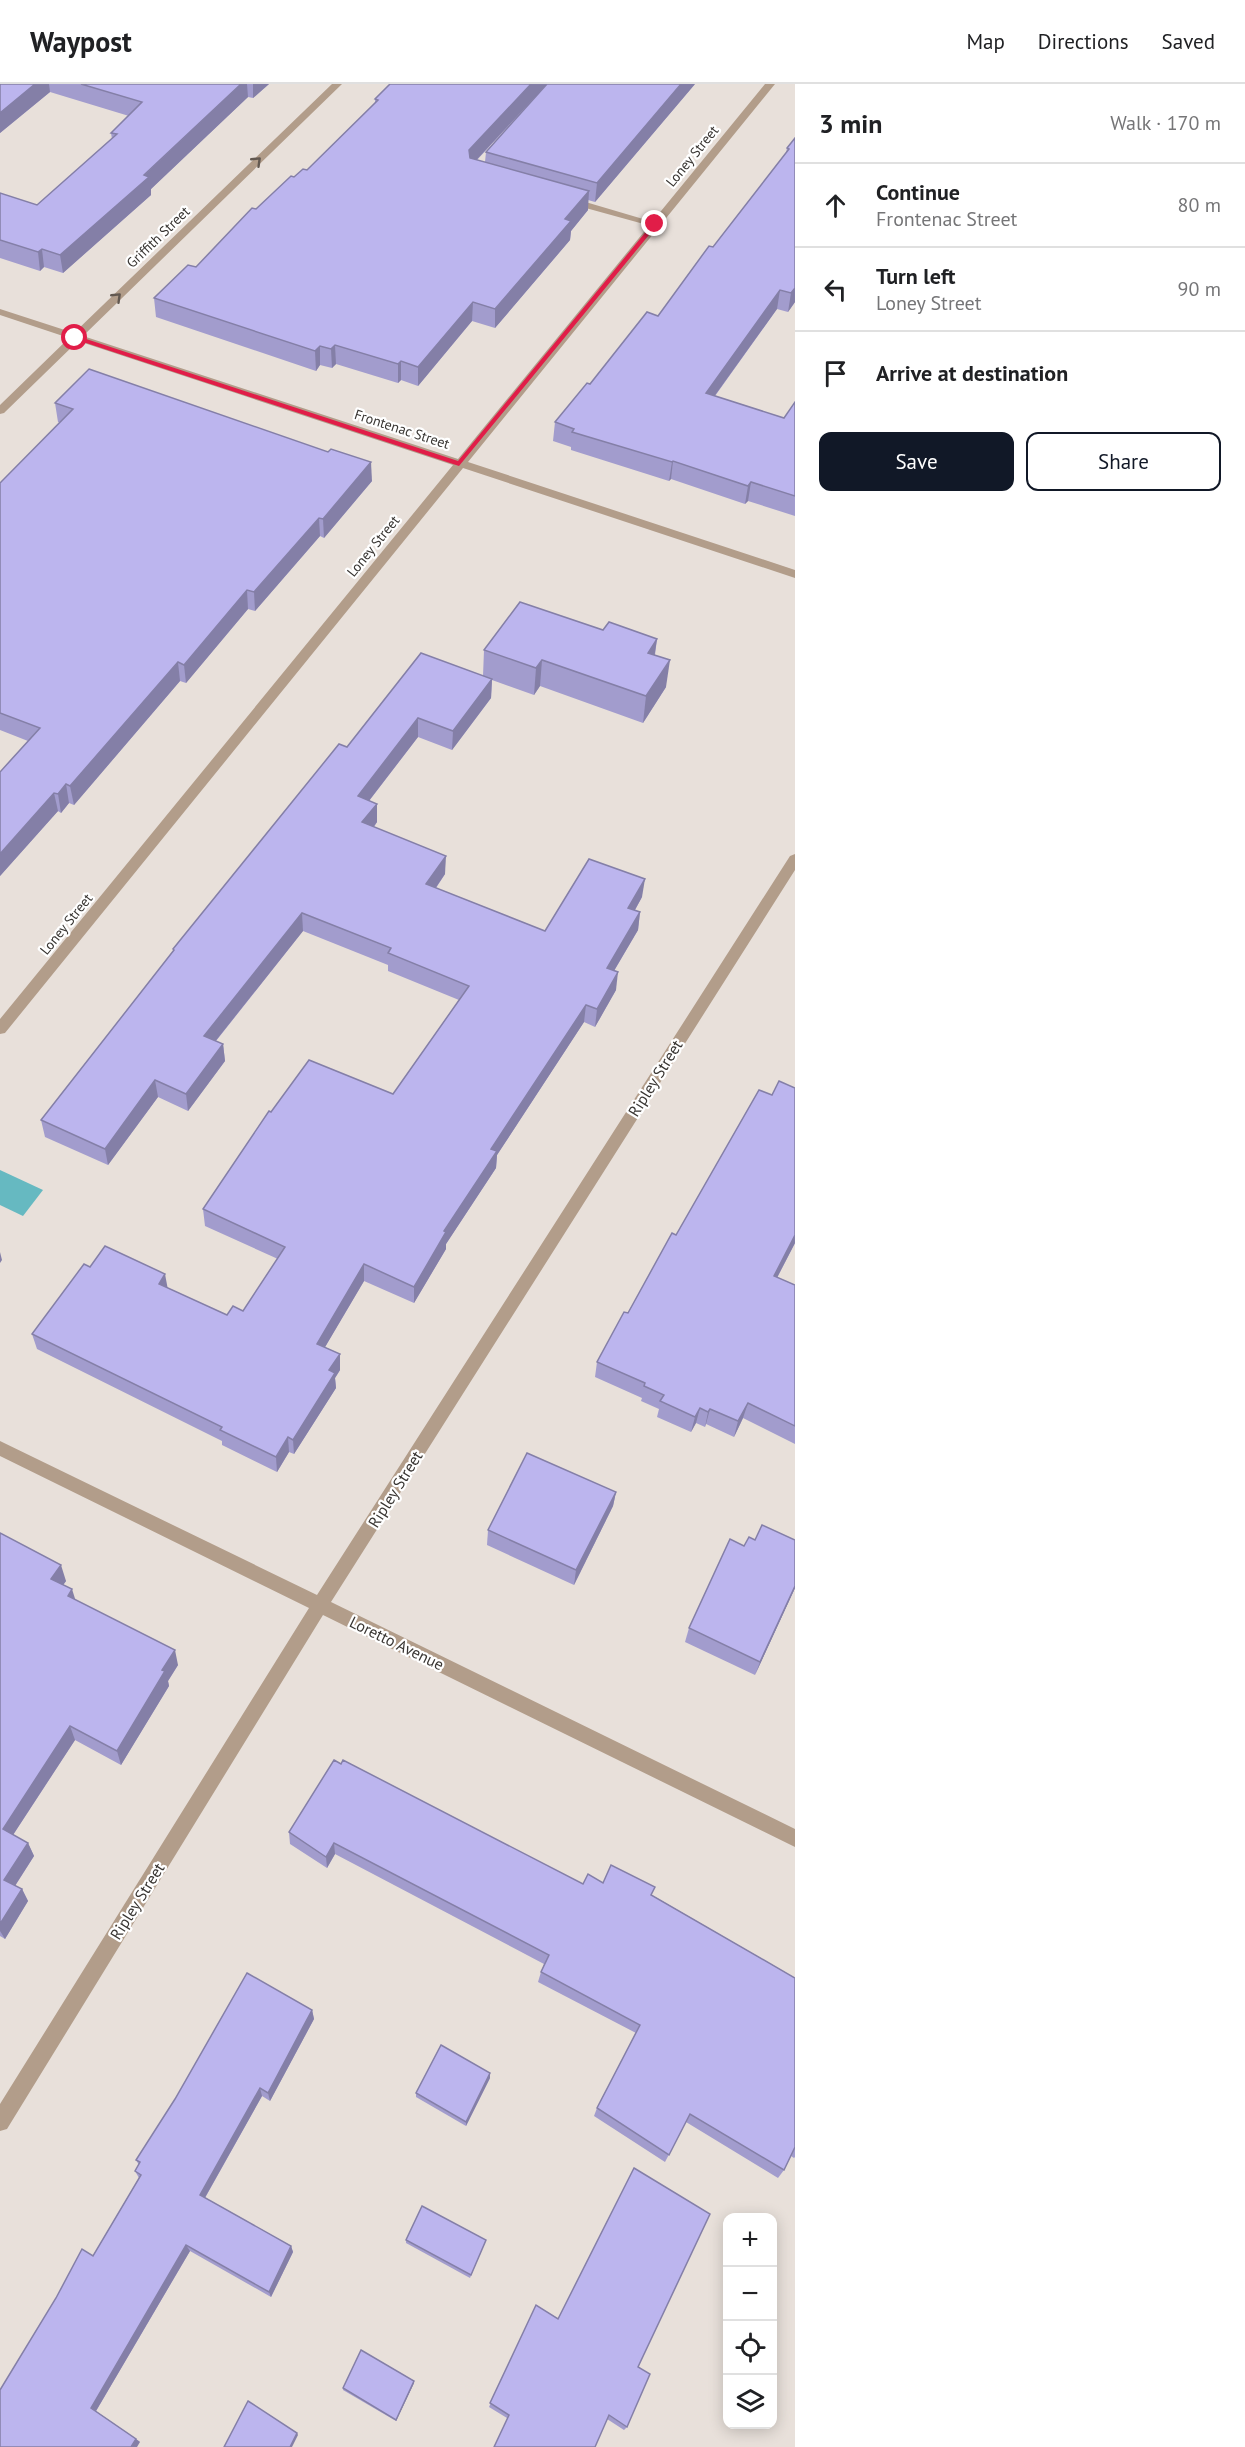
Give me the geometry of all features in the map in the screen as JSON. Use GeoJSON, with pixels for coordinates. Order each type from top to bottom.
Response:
{"type":"FeatureCollection","features":[{"type":"Feature","properties":{"kind":"street","name":"Griffith Street"},"geometry":{"type":"LineString","coordinates":[[0,411],[337,84]]}},
{"type":"Feature","properties":{"kind":"street","name":"Loney Street"},"geometry":{"type":"LineString","coordinates":[[0,1029],[770,84]]}},
{"type":"Feature","properties":{"kind":"street"},"geometry":{"type":"LineString","coordinates":[[553,196],[655,224]]}},
{"type":"Feature","properties":{"kind":"street","name":"Frontenac Street"},"geometry":{"type":"LineString","coordinates":[[0,312],[795,574]]}},
{"type":"Feature","properties":{"kind":"street","name":"Ripley Street"},"geometry":{"type":"LineString","coordinates":[[0,2122],[320,1605],[795,859]]}},
{"type":"Feature","properties":{"kind":"street","name":"Loretto Avenue"},"geometry":{"type":"LineString","coordinates":[[0,1448],[795,1838]]}},
{"type":"Feature","properties":{"kind":"water"},"geometry":{"type":"Polygon","coordinates":[[[0,1170],[43,1190],[23,1216],[0,1205],[0,1170]]]}},
{"type":"Feature","properties":{"kind":"building"},"geometry":{"type":"Polygon","coordinates":[[[0,84],[35,84],[0,113],[0,84]]]}},
{"type":"Feature","properties":{"kind":"building"},"geometry":{"type":"Polygon","coordinates":[[[81,84],[241,84],[144,175],[149,177],[60,255],[42,249],[38,252],[0,240],[0,193],[37,205],[117,134],[111,133],[142,102],[81,84]]]}},
{"type":"Feature","properties":{"kind":"building"},"geometry":{"type":"Polygon","coordinates":[[[390,84],[531,84],[469,150],[470,158],[589,191],[565,219],[571,221],[495,309],[473,302],[418,367],[401,361],[398,364],[335,345],[331,349],[320,346],[315,351],[154,298],[188,265],[196,267],[252,208],[256,209],[291,176],[294,177],[303,169],[307,170],[378,100],[375,99],[390,84]]]}},
{"type":"Feature","properties":{"kind":"building"},"geometry":{"type":"Polygon","coordinates":[[[547,84],[681,84],[597,183],[486,152],[547,84]]]}},
{"type":"Feature","properties":{"kind":"building"},"geometry":{"type":"Polygon","coordinates":[[[795,138],[795,288],[791,293],[780,290],[706,393],[784,418],[795,402],[795,496],[751,482],[748,486],[673,461],[572,432],[574,429],[555,422],[587,383],[590,384],[647,312],[658,316],[709,246],[713,247],[789,149],[787,148],[795,138]]]}},
{"type":"Feature","properties":{"kind":"building"},"geometry":{"type":"Polygon","coordinates":[[[89,369],[328,452],[331,449],[371,462],[323,519],[319,518],[254,592],[247,590],[184,665],[178,662],[70,786],[66,784],[58,794],[54,793],[0,854],[0,772],[40,728],[0,713],[0,483],[73,409],[55,403],[89,369]]]}},
{"type":"Feature","properties":{"kind":"building"},"geometry":{"type":"Polygon","coordinates":[[[520,602],[603,630],[609,622],[657,639],[648,653],[670,660],[646,696],[542,660],[536,668],[484,650],[520,602]]]}},
{"type":"Feature","properties":{"kind":"building"},"geometry":{"type":"Polygon","coordinates":[[[421,653],[492,679],[453,731],[418,718],[358,796],[377,804],[362,822],[446,856],[426,884],[545,931],[589,859],[645,879],[628,908],[640,912],[607,968],[618,972],[597,1009],[586,1005],[491,1149],[497,1151],[444,1231],[446,1232],[414,1287],[364,1264],[317,1344],[340,1354],[329,1370],[335,1373],[293,1440],[288,1437],[276,1457],[220,1430],[222,1427],[32,1334],[84,1264],[90,1267],[105,1246],[165,1274],[159,1284],[227,1315],[233,1306],[243,1311],[285,1247],[203,1209],[269,1111],[271,1112],[309,1060],[393,1094],[469,986],[388,953],[391,948],[302,913],[204,1036],[223,1044],[186,1094],[155,1080],[105,1149],[41,1120],[173,949],[339,744],[347,747],[421,653]]]}},
{"type":"Feature","properties":{"kind":"building"},"geometry":{"type":"Polygon","coordinates":[[[779,1081],[795,1088],[795,1235],[774,1276],[795,1285],[795,1426],[748,1403],[738,1421],[710,1409],[708,1412],[700,1408],[695,1417],[660,1401],[664,1395],[644,1386],[645,1383],[597,1362],[624,1312],[628,1313],[672,1233],[676,1235],[759,1090],[772,1095],[779,1081]]]}},
{"type":"Feature","properties":{"kind":"building"},"geometry":{"type":"Polygon","coordinates":[[[527,1453],[616,1492],[576,1570],[488,1530],[527,1453]]]}},
{"type":"Feature","properties":{"kind":"building"},"geometry":{"type":"Polygon","coordinates":[[[762,1525],[795,1540],[795,1586],[760,1662],[689,1628],[730,1539],[744,1546],[749,1537],[755,1540],[762,1525]]]}},
{"type":"Feature","properties":{"kind":"building"},"geometry":{"type":"Polygon","coordinates":[[[0,1533],[61,1565],[51,1579],[72,1589],[68,1596],[175,1650],[117,1751],[70,1726],[3,1829],[28,1843],[4,1880],[22,1889],[0,1924],[0,1533]]]}},
{"type":"Feature","properties":{"kind":"building"},"geometry":{"type":"Polygon","coordinates":[[[334,1760],[341,1764],[343,1760],[583,1884],[588,1874],[603,1883],[611,1865],[655,1887],[651,1895],[795,1978],[795,2147],[784,2170],[690,2114],[669,2155],[597,2108],[640,2025],[541,1972],[549,1955],[334,1843],[326,1857],[289,1832],[334,1760]]]}},
{"type":"Feature","properties":{"kind":"building"},"geometry":{"type":"Polygon","coordinates":[[[247,1973],[312,2010],[268,2093],[260,2088],[200,2195],[291,2246],[269,2292],[186,2245],[91,2408],[136,2439],[131,2447],[0,2447],[0,2390],[56,2298],[82,2249],[93,2256],[141,2175],[135,2171],[140,2162],[136,2160],[175,2099],[247,1973]]]}},
{"type":"Feature","properties":{"kind":"building"},"geometry":{"type":"Polygon","coordinates":[[[441,2045],[490,2073],[466,2122],[416,2093],[441,2045]]]}},
{"type":"Feature","properties":{"kind":"building"},"geometry":{"type":"Polygon","coordinates":[[[634,2168],[710,2214],[638,2367],[650,2374],[627,2427],[609,2415],[595,2447],[494,2447],[509,2415],[490,2403],[536,2305],[558,2319],[634,2168]]]}},
{"type":"Feature","properties":{"kind":"building"},"geometry":{"type":"Polygon","coordinates":[[[422,2206],[486,2240],[471,2275],[406,2240],[422,2206]]]}},
{"type":"Feature","properties":{"kind":"building"},"geometry":{"type":"Polygon","coordinates":[[[361,2350],[414,2381],[396,2420],[343,2388],[361,2350]]]}},
{"type":"Feature","properties":{"kind":"building"},"geometry":{"type":"Polygon","coordinates":[[[248,2401],[297,2433],[290,2447],[224,2447],[248,2401]]]}},
{"type":"Feature","properties":{"kind":"route"},"geometry":{"type":"LineString","coordinates":[[75,338],[459,464],[655,224]]}}]}
